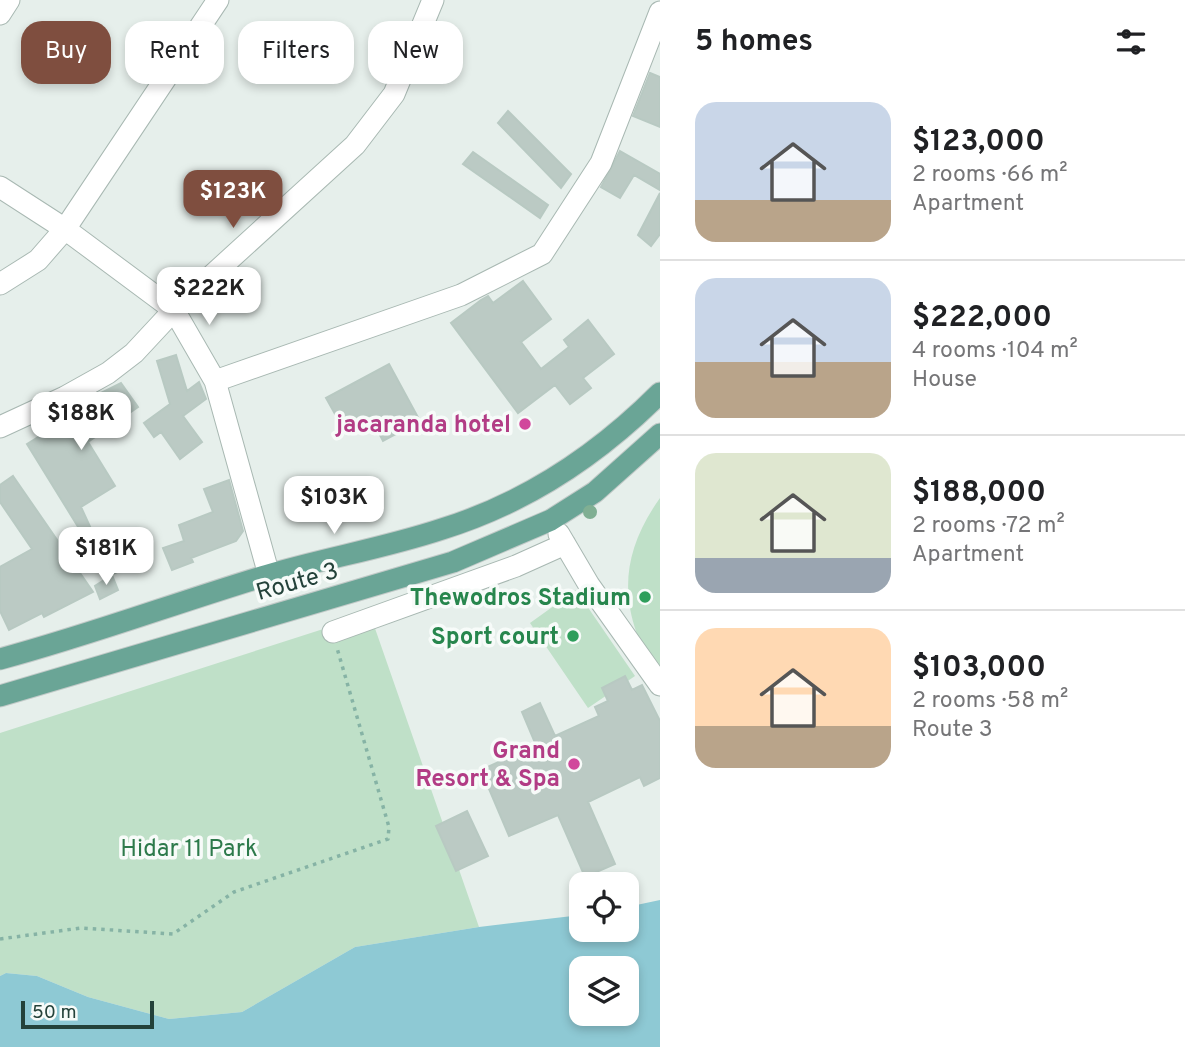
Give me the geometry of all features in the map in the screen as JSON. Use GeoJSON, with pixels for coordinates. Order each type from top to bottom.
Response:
{"type":"FeatureCollection","features":[{"type":"Feature","properties":{"kind":"main road"},"geometry":{"type":"LineString","coordinates":[[0,659],[270,575],[443,529],[488,511],[582,463],[620,432],[660,393]]}},
{"type":"Feature","properties":{"kind":"main road","name":"Route 3"},"geometry":{"type":"LineString","coordinates":[[0,696],[453,562],[551,520],[595,492],[660,434]]}},
{"type":"Feature","properties":{"kind":"main road"},"geometry":{"type":"LineString","coordinates":[[24,653],[35,685]]}},
{"type":"Feature","properties":{"kind":"street"},"geometry":{"type":"LineString","coordinates":[[0,14],[9,0]]}},
{"type":"Feature","properties":{"kind":"street"},"geometry":{"type":"LineString","coordinates":[[0,284],[38,260],[65,229],[218,0]]}},
{"type":"Feature","properties":{"kind":"street"},"geometry":{"type":"LineString","coordinates":[[0,427],[65,397],[108,373],[134,353],[174,310],[355,145],[394,94],[433,0]]}},
{"type":"Feature","properties":{"kind":"street"},"geometry":{"type":"LineString","coordinates":[[215,382],[461,295],[542,254],[601,163],[660,12]]}},
{"type":"Feature","properties":{"kind":"street"},"geometry":{"type":"LineString","coordinates":[[0,187],[65,229],[174,310],[215,382],[270,575]]}},
{"type":"Feature","properties":{"kind":"street"},"geometry":{"type":"LineString","coordinates":[[551,520],[660,685]]}},
{"type":"Feature","properties":{"kind":"street"},"geometry":{"type":"LineString","coordinates":[[333,632],[516,566],[565,544]]}},
{"type":"Feature","properties":{"kind":"path"},"geometry":{"type":"LineString","coordinates":[[0,939],[81,928],[173,934],[234,892],[388,839],[389,827],[333,632]]}},
{"type":"Feature","properties":{"kind":"green space","name":"Thewodros Stadium"},"geometry":{"type":"Polygon","coordinates":[[[660,498],[660,680],[637,633],[628,589],[635,544],[645,521],[660,498]]]}},
{"type":"Feature","properties":{"kind":"green space","name":"Sport court"},"geometry":{"type":"Polygon","coordinates":[[[576,590],[635,676],[588,708],[530,623],[576,590]]]}},
{"type":"Feature","properties":{"kind":"green space","name":"Hidar 11 Park"},"geometry":{"type":"Polygon","coordinates":[[[370,614],[479,927],[355,947],[242,1012],[169,1019],[88,997],[37,976],[6,973],[0,976],[0,733],[370,614]]]}},
{"type":"Feature","properties":{"kind":"water"},"geometry":{"type":"Polygon","coordinates":[[[660,900],[660,1047],[0,1047],[0,976],[6,973],[37,976],[88,997],[169,1019],[242,1012],[355,947],[479,927],[569,916],[569,942],[639,942],[639,904],[660,900]]]}},
{"type":"Feature","properties":{"kind":"building"},"geometry":{"type":"Polygon","coordinates":[[[650,73],[660,77],[660,127],[633,116],[650,73]]]}},
{"type":"Feature","properties":{"kind":"building"},"geometry":{"type":"Polygon","coordinates":[[[508,111],[571,174],[561,188],[498,123],[508,111]]]}},
{"type":"Feature","properties":{"kind":"building"},"geometry":{"type":"Polygon","coordinates":[[[620,151],[660,174],[660,190],[634,175],[620,198],[601,187],[620,151]]]}},
{"type":"Feature","properties":{"kind":"building"},"geometry":{"type":"Polygon","coordinates":[[[473,152],[548,205],[540,218],[463,164],[473,152]]]}},
{"type":"Feature","properties":{"kind":"building"},"geometry":{"type":"Polygon","coordinates":[[[660,193],[660,234],[651,246],[638,235],[660,193]]]}},
{"type":"Feature","properties":{"kind":"building"},"geometry":{"type":"Polygon","coordinates":[[[523,281],[551,319],[521,342],[541,369],[569,347],[564,340],[588,320],[614,354],[583,378],[591,388],[570,404],[555,385],[518,413],[451,323],[481,300],[488,296],[493,303],[523,281]]]}},
{"type":"Feature","properties":{"kind":"building"},"geometry":{"type":"Polygon","coordinates":[[[176,355],[187,391],[199,382],[206,399],[183,416],[202,442],[180,459],[161,432],[154,437],[144,423],[170,404],[157,361],[176,355]]]}},
{"type":"Feature","properties":{"kind":"building"},"geometry":{"type":"Polygon","coordinates":[[[389,364],[420,421],[383,441],[370,416],[344,430],[326,398],[389,364]]]}},
{"type":"Feature","properties":{"kind":"building"},"geometry":{"type":"Polygon","coordinates":[[[121,383],[138,407],[88,442],[115,486],[81,507],[93,533],[85,538],[27,444],[83,406],[81,403],[121,383]]]}},
{"type":"Feature","properties":{"kind":"building"},"geometry":{"type":"Polygon","coordinates":[[[13,476],[93,592],[44,617],[42,613],[9,630],[0,611],[0,567],[32,549],[0,502],[0,485],[13,476]]]}},
{"type":"Feature","properties":{"kind":"building"},"geometry":{"type":"Polygon","coordinates":[[[229,480],[243,531],[236,541],[191,558],[193,562],[172,570],[163,548],[184,541],[179,525],[213,512],[204,489],[229,480]]]}},
{"type":"Feature","properties":{"kind":"building"},"geometry":{"type":"Polygon","coordinates":[[[120,529],[136,563],[109,576],[89,543],[120,529]]]}},
{"type":"Feature","properties":{"kind":"building"},"geometry":{"type":"Polygon","coordinates":[[[112,575],[118,590],[100,599],[95,586],[112,575]]]}},
{"type":"Feature","properties":{"kind":"building"},"geometry":{"type":"Polygon","coordinates":[[[625,676],[632,690],[642,685],[660,721],[660,778],[644,786],[640,777],[588,802],[615,864],[597,872],[583,872],[558,815],[509,836],[481,770],[536,745],[522,712],[540,703],[555,736],[599,716],[595,707],[608,701],[602,688],[625,676]]]}},
{"type":"Feature","properties":{"kind":"building"},"geometry":{"type":"Polygon","coordinates":[[[467,811],[488,856],[456,871],[436,826],[467,811]]]}},
{"type":"Feature","properties":{"kind":"place","name":"jacaranda hotel"},"geometry":{"type":"Point","coordinates":[525,424]}},
{"type":"Feature","properties":{"kind":"place","name":"Thewodros Stadium"},"geometry":{"type":"Point","coordinates":[645,597]}},
{"type":"Feature","properties":{"kind":"place","name":"Sport court"},"geometry":{"type":"Point","coordinates":[573,636]}},
{"type":"Feature","properties":{"kind":"place","name":"Grand Resort & Spa"},"geometry":{"type":"Point","coordinates":[574,764]}}]}
